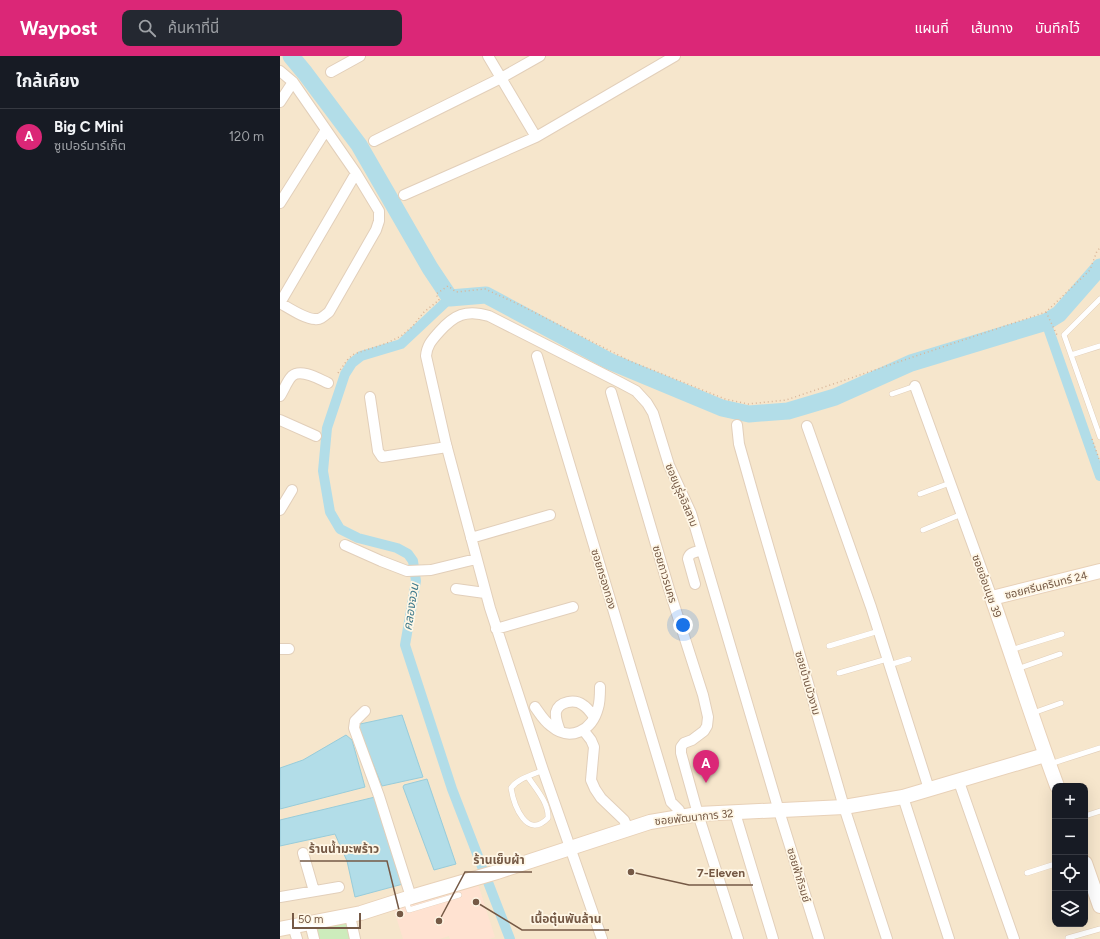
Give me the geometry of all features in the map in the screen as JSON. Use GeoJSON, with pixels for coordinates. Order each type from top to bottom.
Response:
{"type":"FeatureCollection","features":[{"type":"Feature","properties":{"kind":"street"},"geometry":{"type":"LineString","coordinates":[[332,72],[360,56]]}},
{"type":"Feature","properties":{"kind":"street"},"geometry":{"type":"LineString","coordinates":[[488,56],[536,138]]}},
{"type":"Feature","properties":{"kind":"street"},"geometry":{"type":"LineString","coordinates":[[374,140],[501,78],[540,56]]}},
{"type":"Feature","properties":{"kind":"street"},"geometry":{"type":"LineString","coordinates":[[404,195],[536,138],[675,56]]}},
{"type":"Feature","properties":{"kind":"street"},"geometry":{"type":"LineString","coordinates":[[280,71],[293,82],[356,173],[379,211],[379,221],[376,230],[329,312],[315,320],[280,303],[356,173]]}},
{"type":"Feature","properties":{"kind":"street"},"geometry":{"type":"LineString","coordinates":[[280,102],[293,82]]}},
{"type":"Feature","properties":{"kind":"street"},"geometry":{"type":"LineString","coordinates":[[280,203],[326,130]]}},
{"type":"Feature","properties":{"kind":"street","name":"ซอยนูรุ่ลอิสลาม"},"geometry":{"type":"LineString","coordinates":[[447,448],[426,356],[427,348],[449,321],[464,314],[478,312],[489,316],[636,391],[647,403],[653,413],[669,465],[692,513],[779,811]]}},
{"type":"Feature","properties":{"kind":"street","name":"ซอยกรองทอง"},"geometry":{"type":"LineString","coordinates":[[537,356],[671,802],[679,810],[681,817]]}},
{"type":"Feature","properties":{"kind":"street"},"geometry":{"type":"LineString","coordinates":[[280,396],[291,377],[296,374],[302,373],[328,383]]}},
{"type":"Feature","properties":{"kind":"street","name":"ซอยอ่อนนุช 39"},"geometry":{"type":"LineString","coordinates":[[915,386],[992,598],[1056,783]]}},
{"type":"Feature","properties":{"kind":"street","name":"ซอยถาวรนคร"},"geometry":{"type":"LineString","coordinates":[[611,392],[669,589],[703,695],[708,717],[708,726],[704,731],[692,740],[684,743],[681,747],[681,753],[698,814]]}},
{"type":"Feature","properties":{"kind":"street"},"geometry":{"type":"LineString","coordinates":[[370,397],[378,451],[382,457],[447,448],[496,630],[602,939]]}},
{"type":"Feature","properties":{"kind":"street"},"geometry":{"type":"LineString","coordinates":[[280,420],[316,436]]}},
{"type":"Feature","properties":{"kind":"street","name":"ซอยบ้านบัวงาม"},"geometry":{"type":"LineString","coordinates":[[737,425],[739,444],[844,807],[887,939]]}},
{"type":"Feature","properties":{"kind":"street"},"geometry":{"type":"LineString","coordinates":[[807,426],[879,631],[930,789]]}},
{"type":"Feature","properties":{"kind":"street"},"geometry":{"type":"LineString","coordinates":[[280,510],[292,490]]}},
{"type":"Feature","properties":{"kind":"street"},"geometry":{"type":"LineString","coordinates":[[471,538],[550,515]]}},
{"type":"Feature","properties":{"kind":"street"},"geometry":{"type":"LineString","coordinates":[[344,544],[407,571],[431,570],[476,559]]}},
{"type":"Feature","properties":{"kind":"street"},"geometry":{"type":"LineString","coordinates":[[695,584],[688,556],[690,553],[702,550]]}},
{"type":"Feature","properties":{"kind":"street","name":"ซอยศรีนครินทร์ 24"},"geometry":{"type":"LineString","coordinates":[[992,598],[1100,571]]}},
{"type":"Feature","properties":{"kind":"street"},"geometry":{"type":"LineString","coordinates":[[456,589],[485,593]]}},
{"type":"Feature","properties":{"kind":"street"},"geometry":{"type":"LineString","coordinates":[[496,630],[573,607]]}},
{"type":"Feature","properties":{"kind":"street"},"geometry":{"type":"LineString","coordinates":[[535,707],[551,727],[565,734],[573,734],[584,731],[594,717],[598,708],[600,687]]}},
{"type":"Feature","properties":{"kind":"street"},"geometry":{"type":"LineString","coordinates":[[560,731],[556,716],[561,704],[571,702],[582,704],[594,717]]}},
{"type":"Feature","properties":{"kind":"street"},"geometry":{"type":"LineString","coordinates":[[365,711],[355,721],[354,728],[379,796],[408,898]]}},
{"type":"Feature","properties":{"kind":"street"},"geometry":{"type":"LineString","coordinates":[[584,731],[594,747],[591,780],[594,790],[624,820],[628,829]]}},
{"type":"Feature","properties":{"kind":"street","name":"ซอยพัฒนาการ 32"},"geometry":{"type":"LineString","coordinates":[[290,932],[310,923],[350,916],[408,898],[461,889],[497,872],[570,847],[666,818],[698,814],[844,807],[903,797],[1047,760]]}},
{"type":"Feature","properties":{"kind":"street"},"geometry":{"type":"LineString","coordinates":[[959,782],[1014,939]]}},
{"type":"Feature","properties":{"kind":"street"},"geometry":{"type":"LineString","coordinates":[[903,797],[949,939]]}},
{"type":"Feature","properties":{"kind":"street"},"geometry":{"type":"LineString","coordinates":[[666,818],[667,809],[671,802]]}},
{"type":"Feature","properties":{"kind":"street","name":"ซอยฟ้าภิรมย์"},"geometry":{"type":"LineString","coordinates":[[779,811],[819,939]]}},
{"type":"Feature","properties":{"kind":"street"},"geometry":{"type":"LineString","coordinates":[[735,813],[772,939]]}},
{"type":"Feature","properties":{"kind":"street"},"geometry":{"type":"LineString","coordinates":[[698,814],[738,939]]}},
{"type":"Feature","properties":{"kind":"street"},"geometry":{"type":"LineString","coordinates":[[303,853],[314,891]]}},
{"type":"Feature","properties":{"kind":"street"},"geometry":{"type":"LineString","coordinates":[[1088,872],[1100,906]]}},
{"type":"Feature","properties":{"kind":"street"},"geometry":{"type":"LineString","coordinates":[[280,898],[339,887]]}},
{"type":"Feature","properties":{"kind":"street"},"geometry":{"type":"LineString","coordinates":[[350,916],[355,939]]}},
{"type":"Feature","properties":{"kind":"street"},"geometry":{"type":"LineString","coordinates":[[310,923],[314,939]]}},
{"type":"Feature","properties":{"kind":"lane"},"geometry":{"type":"LineString","coordinates":[[1100,299],[1064,335],[1100,437]]}},
{"type":"Feature","properties":{"kind":"lane"},"geometry":{"type":"LineString","coordinates":[[1072,355],[1100,346]]}},
{"type":"Feature","properties":{"kind":"lane"},"geometry":{"type":"LineString","coordinates":[[892,394],[915,386]]}},
{"type":"Feature","properties":{"kind":"lane"},"geometry":{"type":"LineString","coordinates":[[920,494],[950,483]]}},
{"type":"Feature","properties":{"kind":"lane"},"geometry":{"type":"LineString","coordinates":[[923,530],[962,514]]}},
{"type":"Feature","properties":{"kind":"lane"},"geometry":{"type":"LineString","coordinates":[[829,646],[879,631]]}},
{"type":"Feature","properties":{"kind":"lane"},"geometry":{"type":"LineString","coordinates":[[1010,650],[1062,634]]}},
{"type":"Feature","properties":{"kind":"lane"},"geometry":{"type":"LineString","coordinates":[[1016,669],[1060,654]]}},
{"type":"Feature","properties":{"kind":"lane"},"geometry":{"type":"LineString","coordinates":[[839,673],[909,658]]}},
{"type":"Feature","properties":{"kind":"lane"},"geometry":{"type":"LineString","coordinates":[[1032,713],[1061,703]]}},
{"type":"Feature","properties":{"kind":"lane"},"geometry":{"type":"LineString","coordinates":[[1047,760],[1100,748]]}},
{"type":"Feature","properties":{"kind":"lane"},"geometry":{"type":"LineString","coordinates":[[528,777],[538,791],[548,813],[548,818],[543,824],[536,826],[530,825],[524,820],[517,806],[511,788],[515,783],[543,770]]}},
{"type":"Feature","properties":{"kind":"lane"},"geometry":{"type":"LineString","coordinates":[[1088,815],[1100,811]]}},
{"type":"Feature","properties":{"kind":"lane"},"geometry":{"type":"LineString","coordinates":[[1027,873],[1052,865]]}},
{"type":"Feature","properties":{"kind":"lane"},"geometry":{"type":"LineString","coordinates":[[1068,938],[1100,929]]}},
{"type":"Feature","properties":{"kind":"path"},"geometry":{"type":"LineString","coordinates":[[338,372],[354,354],[387,343],[401,336],[412,328],[424,312],[440,300],[436,294],[448,286],[456,292],[486,289],[630,361],[725,399],[748,404],[786,400],[1046,312],[1090,270],[1097,251],[1100,248]]}},
{"type":"Feature","properties":{"kind":"path"},"geometry":{"type":"LineString","coordinates":[[1046,312],[1056,332]]}},
{"type":"Feature","properties":{"kind":"shaded area"},"geometry":{"type":"Polygon","coordinates":[[[280,56],[1100,56],[1100,939],[280,939],[280,56]]]}},
{"type":"Feature","properties":{"kind":"shaded area"},"geometry":{"type":"Polygon","coordinates":[[[477,881],[495,937],[489,939],[450,939],[449,936],[439,939],[403,939],[393,907],[477,881]]]}},
{"type":"Feature","properties":{"kind":"green space"},"geometry":{"type":"Polygon","coordinates":[[[347,923],[352,939],[316,939],[314,930],[347,923]]]}},
{"type":"Feature","properties":{"kind":"water"},"geometry":{"type":"Polygon","coordinates":[[[402,715],[423,777],[382,786],[358,727],[360,724],[402,715]]]}},
{"type":"Feature","properties":{"kind":"water"},"geometry":{"type":"Polygon","coordinates":[[[346,735],[352,740],[365,787],[280,809],[280,768],[303,760],[346,735]]]}},
{"type":"Feature","properties":{"kind":"water"},"geometry":{"type":"Polygon","coordinates":[[[427,779],[456,864],[434,870],[403,787],[404,785],[427,779]]]}},
{"type":"Feature","properties":{"kind":"water"},"geometry":{"type":"Polygon","coordinates":[[[375,797],[403,884],[355,897],[347,861],[335,834],[280,846],[280,820],[375,797]]]}},
{"type":"Feature","properties":{"kind":"waterway"},"geometry":{"type":"LineString","coordinates":[[291,56],[359,145],[430,268],[450,298],[486,295],[609,361],[722,408],[749,414],[788,411],[835,397],[911,363],[1046,322],[1059,314],[1100,267]]}},
{"type":"Feature","properties":{"kind":"waterway","name":"คลองจวน"},"geometry":{"type":"LineString","coordinates":[[450,298],[401,344],[361,356],[352,363],[345,374],[327,428],[323,471],[330,512],[340,529],[358,538],[397,548],[408,554],[413,561],[416,581],[405,645],[452,789],[510,939]]}},
{"type":"Feature","properties":{"kind":"waterway"},"geometry":{"type":"LineString","coordinates":[[1046,322],[1100,476]]}},
{"type":"Feature","properties":{"kind":"place","name":"Big C Mini"},"geometry":{"type":"Point","coordinates":[706,783]}},
{"type":"Feature","properties":{"kind":"place","name":"7-Eleven"},"geometry":{"type":"Point","coordinates":[631,872]}},
{"type":"Feature","properties":{"kind":"place","name":"เนื้อตุ๋นพันล้าน"},"geometry":{"type":"Point","coordinates":[476,902]}},
{"type":"Feature","properties":{"kind":"place","name":"ร้านน้ำมะพร้าว"},"geometry":{"type":"Point","coordinates":[400,914]}},
{"type":"Feature","properties":{"kind":"place","name":"ร้านเย็บผ้า"},"geometry":{"type":"Point","coordinates":[439,921]}}]}
